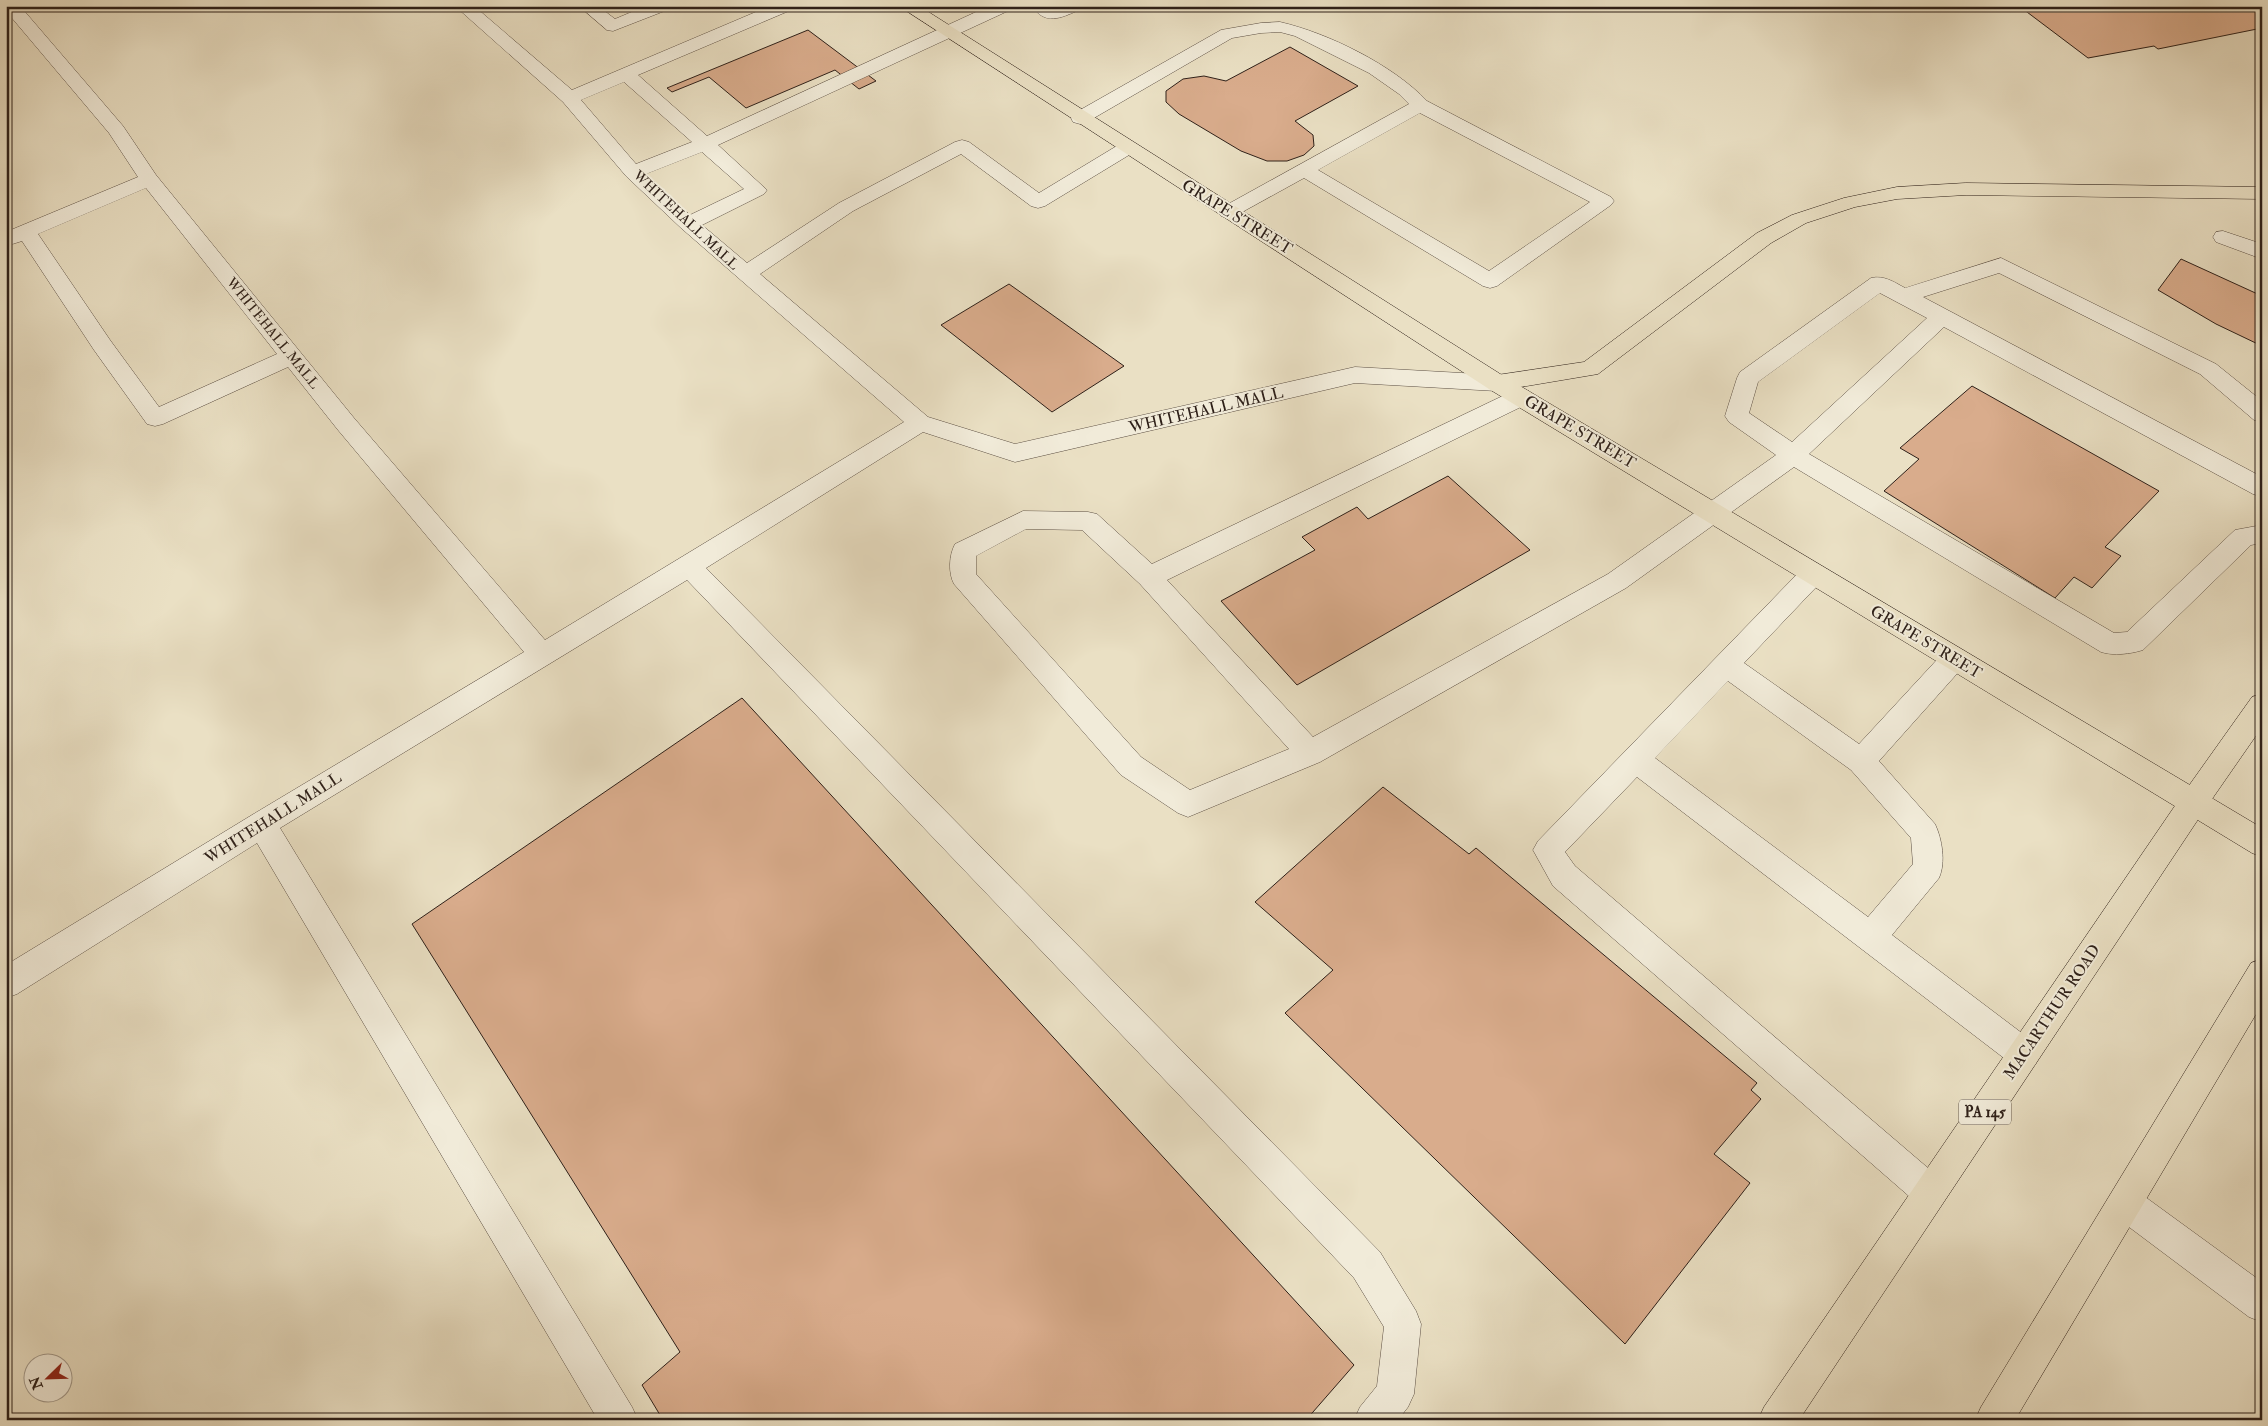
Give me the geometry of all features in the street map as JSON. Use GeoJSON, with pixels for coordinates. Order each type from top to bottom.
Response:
{"type":"FeatureCollection","features":[{"type":"Feature","properties":{"kind":"main road","name":"GRAPE STREET"},"geometry":{"type":"LineString","coordinates":[[907,6],[1497,383],[2262,844]]}},
{"type":"Feature","properties":{"kind":"main road"},"geometry":{"type":"LineString","coordinates":[[1497,383],[1590,369],[1764,238],[1799,219],[1851,202],[1897,193],[1966,189],[2262,192]]}},
{"type":"Feature","properties":{"kind":"main road","name":"MACARTHUR ROAD"},"geometry":{"type":"LineString","coordinates":[[1777,1420],[2193,803],[2262,705]]}},
{"type":"Feature","properties":{"kind":"main road"},"geometry":{"type":"LineString","coordinates":[[1994,1420],[2262,974]]}},
{"type":"Feature","properties":{"kind":"lane","name":"WHITEHALL MALL"},"geometry":{"type":"LineString","coordinates":[[11,6],[116,130],[149,179],[194,233],[240,295],[403,493],[542,655]]}},
{"type":"Feature","properties":{"kind":"lane"},"geometry":{"type":"LineString","coordinates":[[468,10],[492,6]]}},
{"type":"Feature","properties":{"kind":"lane"},"geometry":{"type":"LineString","coordinates":[[587,6],[614,26],[662,6]]}},
{"type":"Feature","properties":{"kind":"lane"},"geometry":{"type":"LineString","coordinates":[[570,98],[785,6]]}},
{"type":"Feature","properties":{"kind":"lane"},"geometry":{"type":"LineString","coordinates":[[633,172],[705,144],[1004,6]]}},
{"type":"Feature","properties":{"kind":"lane"},"geometry":{"type":"LineString","coordinates":[[1040,6],[1054,15],[1072,6]]}},
{"type":"Feature","properties":{"kind":"lane","name":"WHITEHALL MALL"},"geometry":{"type":"LineString","coordinates":[[468,10],[570,98],[633,172],[688,224],[920,423],[1015,453],[1355,375],[1497,383]]}},
{"type":"Feature","properties":{"kind":"lane"},"geometry":{"type":"LineString","coordinates":[[1080,118],[1227,34],[1280,27],[1301,32],[1375,69],[1406,90],[1420,105],[1604,201],[1490,281],[1304,170]]}},
{"type":"Feature","properties":{"kind":"lane"},"geometry":{"type":"LineString","coordinates":[[626,74],[757,190],[688,224]]}},
{"type":"Feature","properties":{"kind":"lane"},"geometry":{"type":"LineString","coordinates":[[1228,212],[1420,105]]}},
{"type":"Feature","properties":{"kind":"lane"},"geometry":{"type":"LineString","coordinates":[[745,274],[846,207],[962,146],[1038,202],[1127,148]]}},
{"type":"Feature","properties":{"kind":"lane"},"geometry":{"type":"LineString","coordinates":[[149,179],[16,236],[102,345],[156,418],[292,356]]}},
{"type":"Feature","properties":{"kind":"lane"},"geometry":{"type":"LineString","coordinates":[[2223,237],[2262,252]]}},
{"type":"Feature","properties":{"kind":"lane"},"geometry":{"type":"LineString","coordinates":[[1904,296],[2001,265],[2208,369],[2262,414]]}},
{"type":"Feature","properties":{"kind":"lane"},"geometry":{"type":"LineString","coordinates":[[2262,488],[1879,283],[1748,378],[1737,416],[1793,455],[2110,644],[2134,642],[2244,537],[2262,534]]}},
{"type":"Feature","properties":{"kind":"lane"},"geometry":{"type":"LineString","coordinates":[[1310,753],[1149,577],[1088,522],[1023,520],[964,551],[963,577],[1132,766],[1188,804],[1310,753],[1617,581],[1793,455],[1943,316]]}},
{"type":"Feature","properties":{"kind":"lane"},"geometry":{"type":"LineString","coordinates":[[1149,577],[1521,397]]}},
{"type":"Feature","properties":{"kind":"lane","name":"WHITEHALL MALL"},"geometry":{"type":"LineString","coordinates":[[6,983],[262,824],[689,566],[920,423]]}},
{"type":"Feature","properties":{"kind":"lane"},"geometry":{"type":"LineString","coordinates":[[689,566],[1367,1264],[1403,1324],[1395,1394],[1373,1420]]}},
{"type":"Feature","properties":{"kind":"lane"},"geometry":{"type":"LineString","coordinates":[[1813,574],[1548,850],[1564,876],[1930,1192]]}},
{"type":"Feature","properties":{"kind":"lane"},"geometry":{"type":"LineString","coordinates":[[1862,761],[1954,659]]}},
{"type":"Feature","properties":{"kind":"lane"},"geometry":{"type":"LineString","coordinates":[[1726,665],[1862,761],[1925,833],[1928,868],[1870,938]]}},
{"type":"Feature","properties":{"kind":"lane"},"geometry":{"type":"LineString","coordinates":[[1635,759],[2024,1054]]}},
{"type":"Feature","properties":{"kind":"lane"},"geometry":{"type":"LineString","coordinates":[[262,824],[619,1420]]}},
{"type":"Feature","properties":{"kind":"lane"},"geometry":{"type":"LineString","coordinates":[[2125,1203],[2262,1304]]}},
{"type":"Feature","properties":{"kind":"building"},"geometry":{"type":"Polygon","coordinates":[[[2019,6],[2262,6],[2262,28],[2158,49],[2154,46],[2088,58],[2019,6]]]}},
{"type":"Feature","properties":{"kind":"building"},"geometry":{"type":"Polygon","coordinates":[[[808,30],[876,81],[859,89],[835,70],[746,108],[709,77],[672,92],[667,88],[808,30]]]}},
{"type":"Feature","properties":{"kind":"building"},"geometry":{"type":"Polygon","coordinates":[[[1290,47],[1358,86],[1295,121],[1313,135],[1314,146],[1304,155],[1287,161],[1267,161],[1241,151],[1179,114],[1166,102],[1166,91],[1183,79],[1204,76],[1226,81],[1290,47]]]}},
{"type":"Feature","properties":{"kind":"building"},"geometry":{"type":"Polygon","coordinates":[[[2181,259],[2262,296],[2262,346],[2216,324],[2158,290],[2181,259]]]}},
{"type":"Feature","properties":{"kind":"building"},"geometry":{"type":"Polygon","coordinates":[[[1009,284],[1124,366],[1052,412],[941,325],[1009,284]]]}},
{"type":"Feature","properties":{"kind":"building"},"geometry":{"type":"Polygon","coordinates":[[[1972,386],[2159,491],[2105,547],[2121,556],[2092,588],[2074,577],[2055,598],[1884,491],[1919,459],[1900,448],[1972,386]]]}},
{"type":"Feature","properties":{"kind":"building"},"geometry":{"type":"Polygon","coordinates":[[[1448,476],[1530,550],[1297,685],[1221,601],[1315,550],[1302,537],[1357,507],[1368,519],[1448,476]]]}},
{"type":"Feature","properties":{"kind":"building"},"geometry":{"type":"Polygon","coordinates":[[[742,698],[1354,1365],[1306,1420],[663,1420],[642,1385],[680,1352],[412,924],[742,698]]]}},
{"type":"Feature","properties":{"kind":"building"},"geometry":{"type":"Polygon","coordinates":[[[1383,787],[1469,854],[1476,848],[1757,1083],[1751,1090],[1761,1099],[1714,1154],[1750,1183],[1625,1344],[1285,1013],[1333,970],[1255,902],[1383,787]]]}}]}
